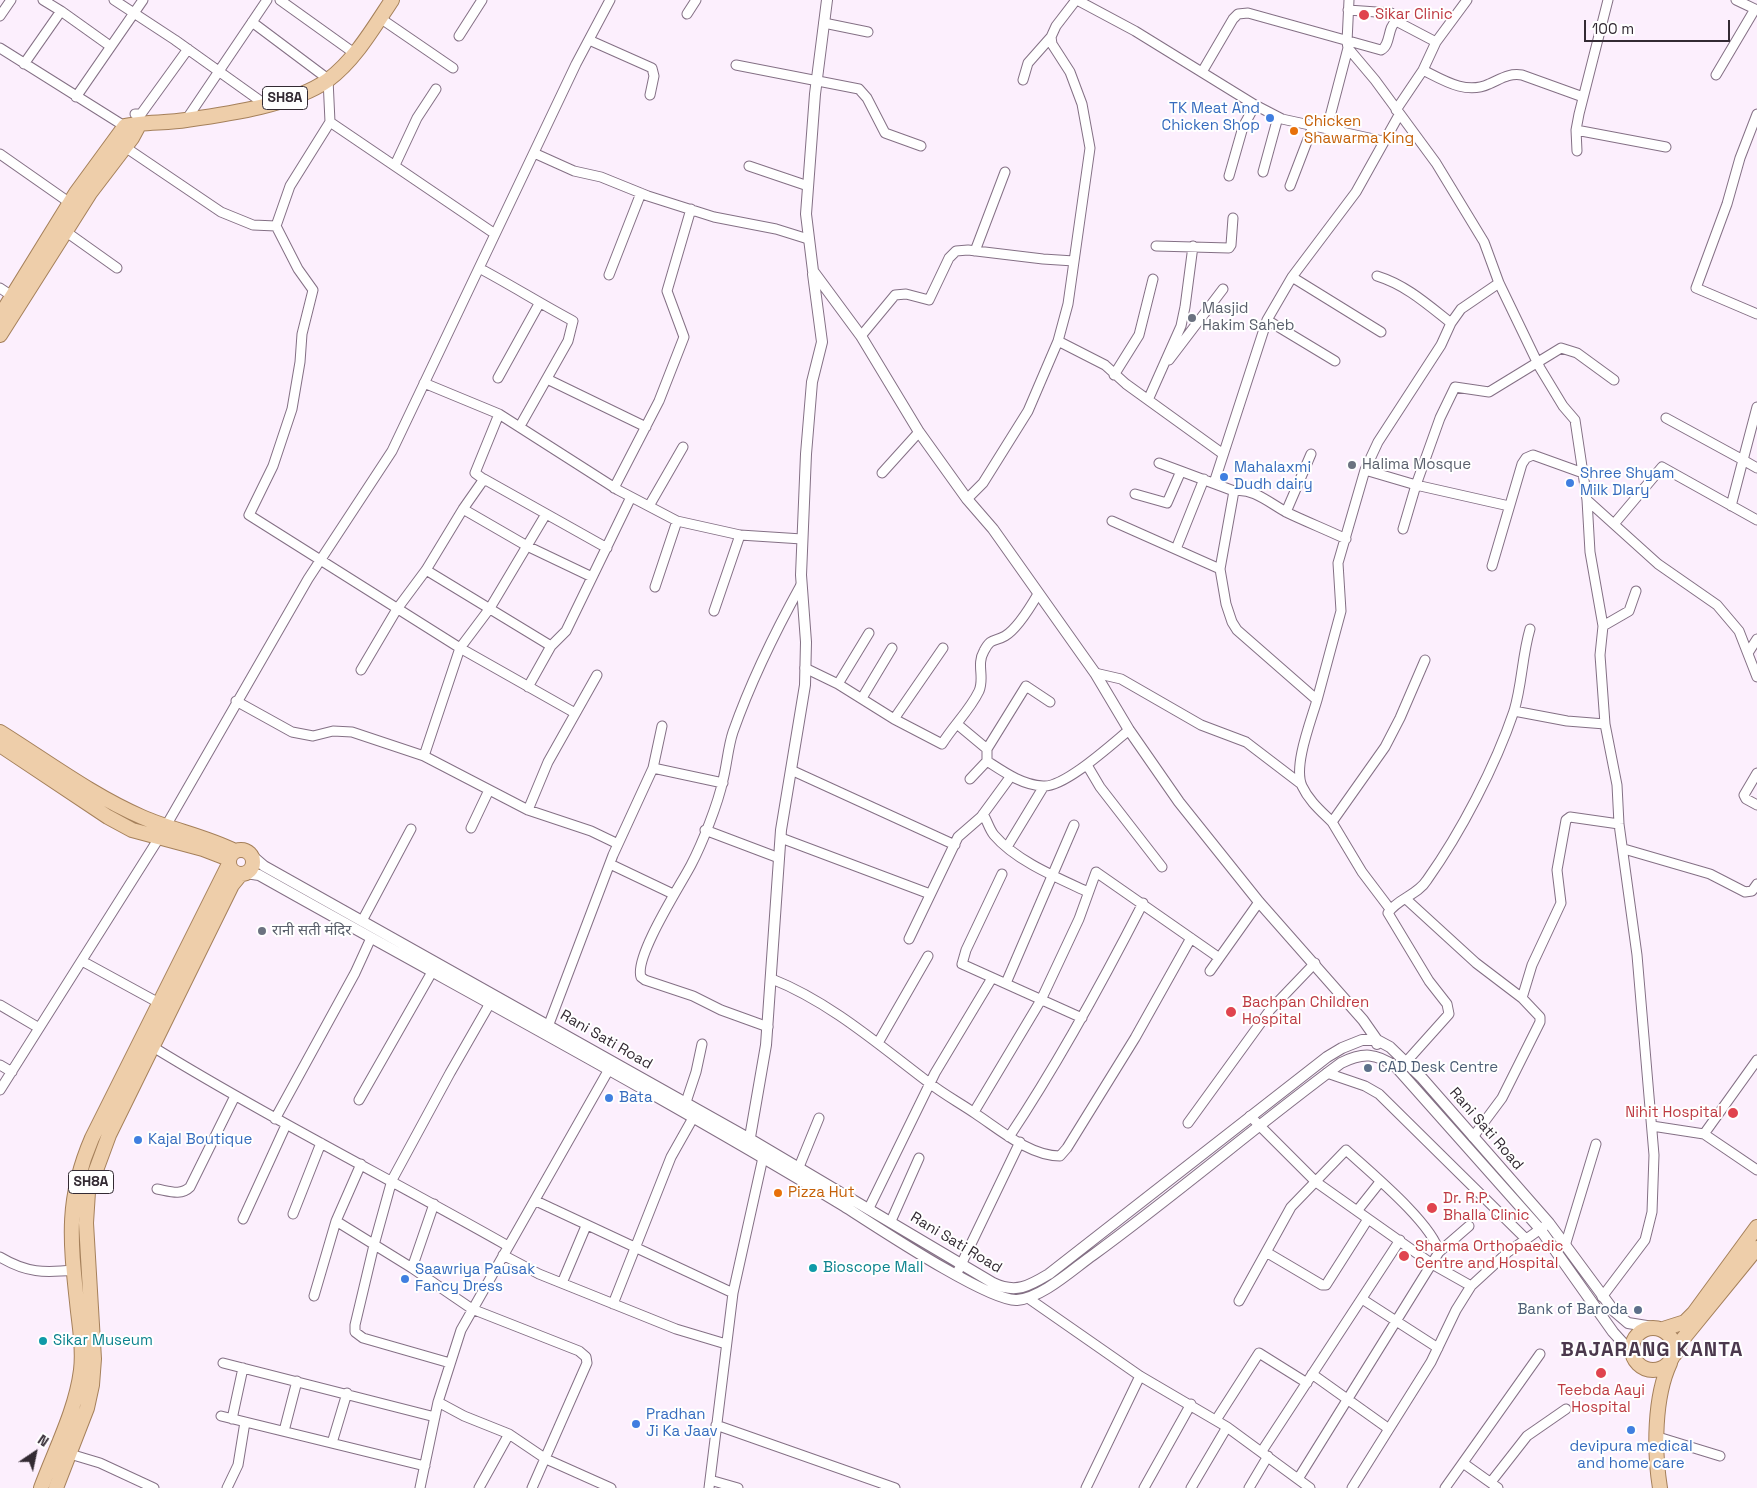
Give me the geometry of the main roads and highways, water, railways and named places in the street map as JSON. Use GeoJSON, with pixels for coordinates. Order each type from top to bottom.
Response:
{"type":"FeatureCollection","features":[{"type":"Feature","properties":{"kind":"main road","name":"SH8A"},"geometry":{"type":"LineString","coordinates":[[119,143],[134,125],[186,120],[266,105],[307,91],[328,79],[354,52],[392,0]]}},
{"type":"Feature","properties":{"kind":"main road"},"geometry":{"type":"LineString","coordinates":[[0,316],[6,292],[70,203],[119,143]]}},
{"type":"Feature","properties":{"kind":"main road"},"geometry":{"type":"LineString","coordinates":[[0,335],[119,143]]}},
{"type":"Feature","properties":{"kind":"main road"},"geometry":{"type":"LineString","coordinates":[[0,732],[108,799],[140,816],[161,832]]}},
{"type":"Feature","properties":{"kind":"main road"},"geometry":{"type":"LineString","coordinates":[[0,745],[108,817],[132,830],[161,832],[210,840],[231,858],[235,873],[243,873]]}},
{"type":"Feature","properties":{"kind":"main road","name":"SH8A"},"geometry":{"type":"LineString","coordinates":[[41,1488],[64,1426],[81,1370],[74,1270],[72,1203],[77,1175],[92,1138],[231,858],[241,850],[250,854],[252,865],[232,885],[154,1047],[109,1135],[88,1192],[86,1223],[94,1360],[92,1385],[87,1408],[56,1488]]}},
{"type":"Feature","properties":{"kind":"main road"},"geometry":{"type":"LineString","coordinates":[[1660,1488],[1658,1437],[1659,1400],[1662,1384],[1672,1358],[1682,1340],[1754,1247],[1757,1227]]}},
{"type":"Feature","properties":{"kind":"main road"},"geometry":{"type":"LineString","coordinates":[[1659,1400],[1656,1385],[1644,1368],[1636,1362],[1632,1353],[1632,1344],[1636,1335],[1644,1329],[1685,1322],[1754,1247]]}},
{"type":"Feature","properties":{"kind":"main road"},"geometry":{"type":"LineString","coordinates":[[1644,1368],[1653,1370],[1663,1368],[1672,1358],[1674,1344],[1670,1336],[1658,1328]]}},
{"type":"Feature","properties":{"kind":"place","name":"Sikar Clinic"},"geometry":{"type":"Point","coordinates":[1364,15]}},
{"type":"Feature","properties":{"kind":"place","name":"TK Meat And Chicken Shop"},"geometry":{"type":"Point","coordinates":[1270,118]}},
{"type":"Feature","properties":{"kind":"place","name":"Chicken Shawarma King"},"geometry":{"type":"Point","coordinates":[1294,131]}},
{"type":"Feature","properties":{"kind":"place","name":"Masjid Hakim Saheb"},"geometry":{"type":"Point","coordinates":[1192,318]}},
{"type":"Feature","properties":{"kind":"place","name":"Halima Mosque"},"geometry":{"type":"Point","coordinates":[1352,465]}},
{"type":"Feature","properties":{"kind":"place","name":"Mahalaxmi Dudh dairy"},"geometry":{"type":"Point","coordinates":[1224,477]}},
{"type":"Feature","properties":{"kind":"place","name":"Shree Shyam Milk DIary"},"geometry":{"type":"Point","coordinates":[1570,483]}},
{"type":"Feature","properties":{"kind":"place","name":"रानी सती मंदिर"},"geometry":{"type":"Point","coordinates":[262,931]}},
{"type":"Feature","properties":{"kind":"place","name":"Bachpan Children Hospital"},"geometry":{"type":"Point","coordinates":[1231,1012]}},
{"type":"Feature","properties":{"kind":"place","name":"CAD Desk Centre"},"geometry":{"type":"Point","coordinates":[1368,1068]}},
{"type":"Feature","properties":{"kind":"place","name":"Bata"},"geometry":{"type":"Point","coordinates":[609,1098]}},
{"type":"Feature","properties":{"kind":"place","name":"Nihit Hospital"},"geometry":{"type":"Point","coordinates":[1733,1113]}},
{"type":"Feature","properties":{"kind":"place","name":"Kajal Boutique"},"geometry":{"type":"Point","coordinates":[138,1140]}},
{"type":"Feature","properties":{"kind":"place","name":"Pizza Hut"},"geometry":{"type":"Point","coordinates":[778,1193]}},
{"type":"Feature","properties":{"kind":"place","name":"Dr. R.P. Bhalla Clinic"},"geometry":{"type":"Point","coordinates":[1432,1208]}},
{"type":"Feature","properties":{"kind":"place","name":"Sharma Orthopaedic Centre and Hospital"},"geometry":{"type":"Point","coordinates":[1404,1256]}},
{"type":"Feature","properties":{"kind":"place","name":"Bioscope Mall"},"geometry":{"type":"Point","coordinates":[813,1268]}},
{"type":"Feature","properties":{"kind":"place","name":"Saawriya Pausak Fancy Dress"},"geometry":{"type":"Point","coordinates":[405,1279]}},
{"type":"Feature","properties":{"kind":"place","name":"Bank of Baroda"},"geometry":{"type":"Point","coordinates":[1638,1310]}},
{"type":"Feature","properties":{"kind":"place","name":"Sikar Museum"},"geometry":{"type":"Point","coordinates":[43,1341]}},
{"type":"Feature","properties":{"kind":"place","name":"Teebda Aayi Hospital"},"geometry":{"type":"Point","coordinates":[1601,1373]}},
{"type":"Feature","properties":{"kind":"place","name":"Pradhan Ji Ka Jaav"},"geometry":{"type":"Point","coordinates":[636,1424]}},
{"type":"Feature","properties":{"kind":"place","name":"devipura medical and home care"},"geometry":{"type":"Point","coordinates":[1631,1430]}},
{"type":"Feature","properties":{"kind":"district","name":"BAJARANG KANTA"},"geometry":{"type":"Point","coordinates":[1652,1351]}}]}
